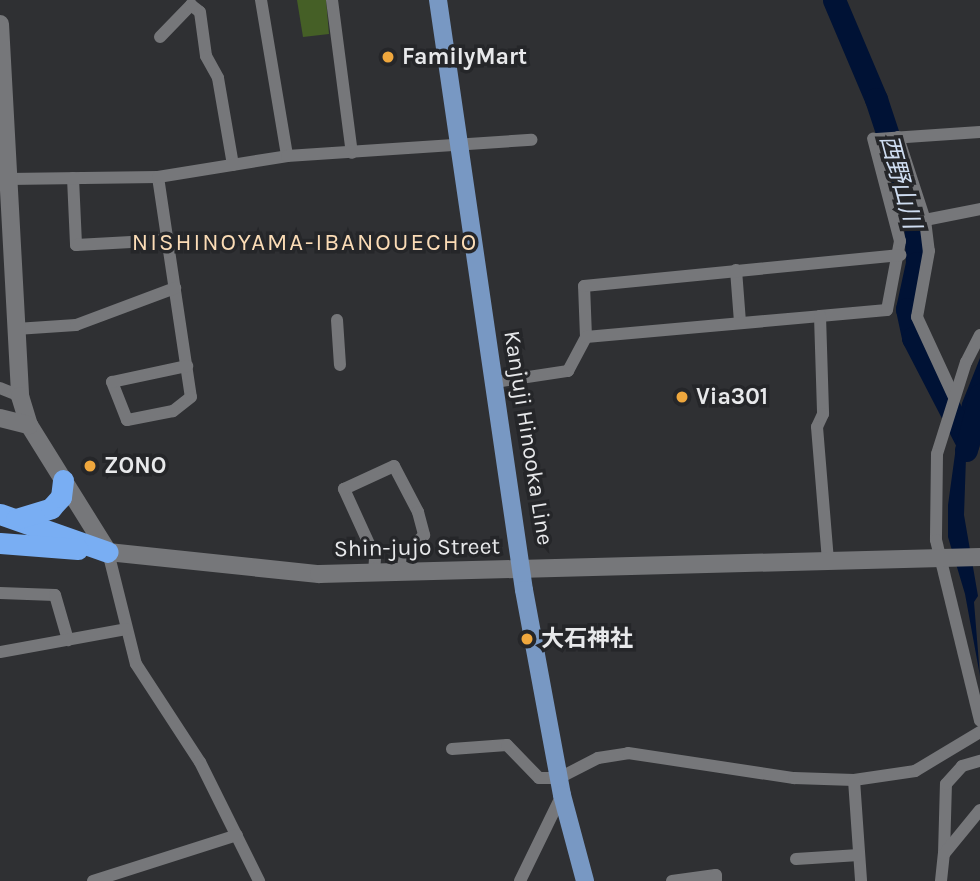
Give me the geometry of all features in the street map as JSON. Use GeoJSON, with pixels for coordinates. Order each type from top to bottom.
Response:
{"type":"FeatureCollection","features":[{"type":"Feature","properties":{"kind":"highway"},"geometry":{"type":"LineString","coordinates":[[8,516],[51,508],[61,497],[63,480]]}},
{"type":"Feature","properties":{"kind":"highway"},"geometry":{"type":"LineString","coordinates":[[8,516],[108,551]]}},
{"type":"Feature","properties":{"kind":"highway"},"geometry":{"type":"LineString","coordinates":[[0,543],[108,551]]}},
{"type":"Feature","properties":{"kind":"main road","name":"Kanjuji Hinooka Line"},"geometry":{"type":"LineString","coordinates":[[438,0],[523,570],[560,786],[585,881]]}},
{"type":"Feature","properties":{"kind":"main road"},"geometry":{"type":"LineString","coordinates":[[0,24],[20,396],[29,425],[108,551]]}},
{"type":"Feature","properties":{"kind":"main road"},"geometry":{"type":"LineString","coordinates":[[0,418],[29,425]]}},
{"type":"Feature","properties":{"kind":"main road","name":"Shin-jujo Street"},"geometry":{"type":"LineString","coordinates":[[108,551],[307,573],[403,573],[979,557]]}},
{"type":"Feature","properties":{"kind":"street"},"geometry":{"type":"LineString","coordinates":[[261,0],[287,156]]}},
{"type":"Feature","properties":{"kind":"street"},"geometry":{"type":"LineString","coordinates":[[332,0],[352,153]]}},
{"type":"Feature","properties":{"kind":"street"},"geometry":{"type":"LineString","coordinates":[[160,37],[193,3],[200,12],[206,56],[218,78],[233,165]]}},
{"type":"Feature","properties":{"kind":"street"},"geometry":{"type":"LineString","coordinates":[[586,337],[887,310],[900,255],[898,223],[875,139],[980,132]]}},
{"type":"Feature","properties":{"kind":"street"},"geometry":{"type":"LineString","coordinates":[[896,138],[925,220],[929,251],[917,317],[954,397]]}},
{"type":"Feature","properties":{"kind":"street"},"geometry":{"type":"LineString","coordinates":[[8,179],[158,177],[287,156],[531,140]]}},
{"type":"Feature","properties":{"kind":"street"},"geometry":{"type":"LineString","coordinates":[[158,177],[187,366],[191,397],[173,411],[127,420],[112,382],[187,366]]}},
{"type":"Feature","properties":{"kind":"street"},"geometry":{"type":"LineString","coordinates":[[73,178],[76,245],[167,240]]}},
{"type":"Feature","properties":{"kind":"street"},"geometry":{"type":"LineString","coordinates":[[925,220],[980,209]]}},
{"type":"Feature","properties":{"kind":"street"},"geometry":{"type":"LineString","coordinates":[[495,382],[568,371],[586,337],[584,286],[900,255]]}},
{"type":"Feature","properties":{"kind":"street"},"geometry":{"type":"LineString","coordinates":[[736,271],[740,322]]}},
{"type":"Feature","properties":{"kind":"street"},"geometry":{"type":"LineString","coordinates":[[16,329],[76,325],[175,288]]}},
{"type":"Feature","properties":{"kind":"street"},"geometry":{"type":"LineString","coordinates":[[820,316],[823,414],[817,427],[828,561]]}},
{"type":"Feature","properties":{"kind":"street"},"geometry":{"type":"LineString","coordinates":[[337,320],[340,366]]}},
{"type":"Feature","properties":{"kind":"street"},"geometry":{"type":"LineString","coordinates":[[980,335],[954,397],[937,454],[941,558],[947,576],[955,632],[980,721]]}},
{"type":"Feature","properties":{"kind":"street"},"geometry":{"type":"LineString","coordinates":[[0,388],[20,396]]}},
{"type":"Feature","properties":{"kind":"street"},"geometry":{"type":"LineString","coordinates":[[374,573],[374,557],[344,489],[394,466],[418,512],[424,535],[404,555],[403,573]]}},
{"type":"Feature","properties":{"kind":"street"},"geometry":{"type":"LineString","coordinates":[[108,551],[136,664],[200,762],[259,881]]}},
{"type":"Feature","properties":{"kind":"street"},"geometry":{"type":"LineString","coordinates":[[0,593],[55,595],[68,640]]}},
{"type":"Feature","properties":{"kind":"street"},"geometry":{"type":"LineString","coordinates":[[0,652],[126,629]]}},
{"type":"Feature","properties":{"kind":"street"},"geometry":{"type":"LineString","coordinates":[[520,881],[560,786],[598,758],[628,753],[794,778],[854,779],[915,771],[980,732]]}},
{"type":"Feature","properties":{"kind":"street"},"geometry":{"type":"LineString","coordinates":[[452,749],[507,745],[539,778],[560,786]]}},
{"type":"Feature","properties":{"kind":"street"},"geometry":{"type":"LineString","coordinates":[[941,881],[946,784],[962,766],[980,761]]}},
{"type":"Feature","properties":{"kind":"street"},"geometry":{"type":"LineString","coordinates":[[854,779],[861,881]]}},
{"type":"Feature","properties":{"kind":"street"},"geometry":{"type":"LineString","coordinates":[[944,855],[980,810]]}},
{"type":"Feature","properties":{"kind":"street"},"geometry":{"type":"LineString","coordinates":[[93,881],[237,835]]}},
{"type":"Feature","properties":{"kind":"street"},"geometry":{"type":"LineString","coordinates":[[796,859],[859,855]]}},
{"type":"Feature","properties":{"kind":"street"},"geometry":{"type":"LineString","coordinates":[[672,881],[716,875],[716,881]]}},
{"type":"Feature","properties":{"kind":"green space"},"geometry":{"type":"Polygon","coordinates":[[[297,0],[326,0],[329,34],[303,37],[297,0]]]}},
{"type":"Feature","properties":{"kind":"water"},"geometry":{"type":"Polygon","coordinates":[[[980,358],[980,394],[967,429],[964,515],[978,596],[974,602],[980,676],[965,594],[948,537],[948,505],[962,403],[980,358]]]}},
{"type":"Feature","properties":{"kind":"waterway","name":"西野山川"},"geometry":{"type":"LineString","coordinates":[[834,0],[876,99],[915,217],[917,263],[907,309],[913,338],[968,444]]}},
{"type":"Feature","properties":{"kind":"waterway"},"geometry":{"type":"LineString","coordinates":[[966,450],[980,395]]}},
{"type":"Feature","properties":{"kind":"place","name":"FamilyMart"},"geometry":{"type":"Point","coordinates":[388,57]}},
{"type":"Feature","properties":{"kind":"place","name":"Via301"},"geometry":{"type":"Point","coordinates":[682,397]}},
{"type":"Feature","properties":{"kind":"place","name":"ZONO"},"geometry":{"type":"Point","coordinates":[90,466]}},
{"type":"Feature","properties":{"kind":"place","name":"大石神社"},"geometry":{"type":"Point","coordinates":[527,639]}},
{"type":"Feature","properties":{"kind":"district","name":"NISHINOYAMA-IBANOUECHO"},"geometry":{"type":"Point","coordinates":[305,243]}}]}
